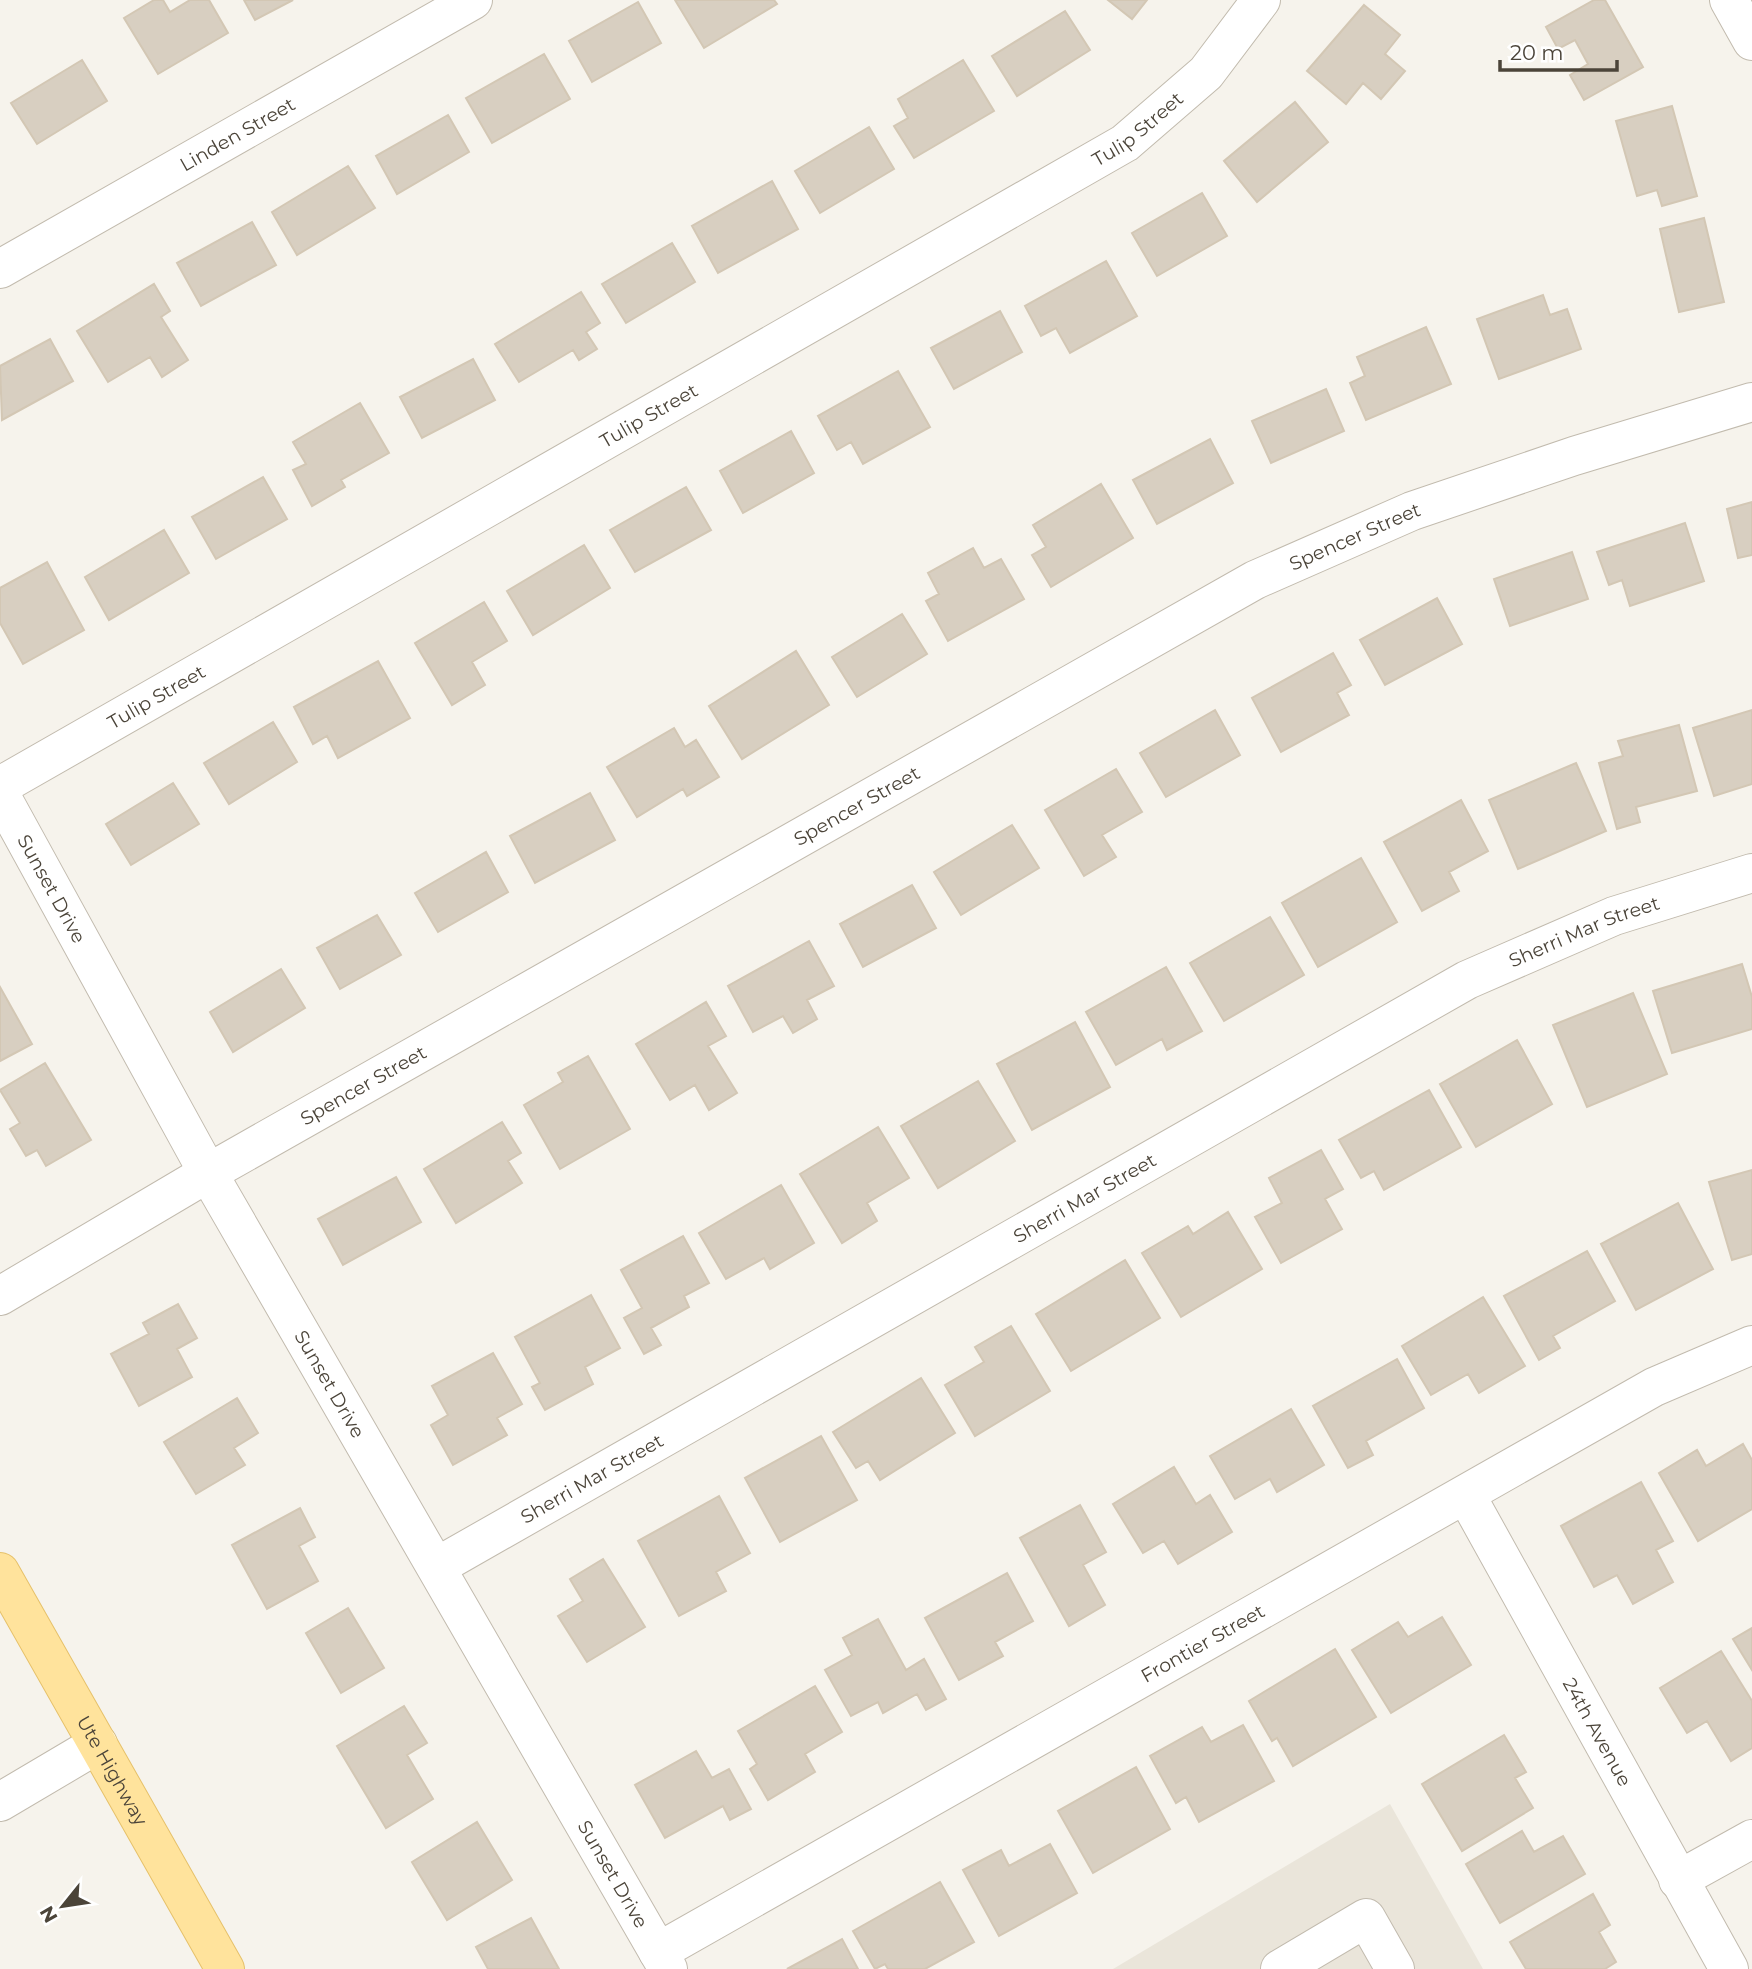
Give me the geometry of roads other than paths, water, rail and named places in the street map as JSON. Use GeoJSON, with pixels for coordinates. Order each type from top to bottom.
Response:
{"type":"FeatureCollection","features":[{"type":"Feature","properties":{"kind":"main road","name":"Ute Highway"},"geometry":{"type":"LineString","coordinates":[[0,1572],[225,1969]]}},
{"type":"Feature","properties":{"kind":"street","name":"Linden Street"},"geometry":{"type":"LineString","coordinates":[[0,269],[473,0]]}},
{"type":"Feature","properties":{"kind":"street","name":"Tulip Street"},"geometry":{"type":"LineString","coordinates":[[0,786],[1125,143],[1206,73],[1261,0]]}},
{"type":"Feature","properties":{"kind":"street"},"geometry":{"type":"LineString","coordinates":[[1729,0],[1752,41]]}},
{"type":"Feature","properties":{"kind":"street","name":"Spencer Street"},"geometry":{"type":"LineString","coordinates":[[0,1296],[208,1173],[1255,580],[1412,511],[1574,456],[1752,402]]}},
{"type":"Feature","properties":{"kind":"street","name":"Sunset Drive"},"geometry":{"type":"LineString","coordinates":[[0,794],[208,1173],[438,1566],[663,1960]]}},
{"type":"Feature","properties":{"kind":"street","name":"Sherri Mar Street"},"geometry":{"type":"LineString","coordinates":[[438,1566],[1467,980],[1614,916],[1752,873]]}},
{"type":"Feature","properties":{"kind":"street","name":"Frontier Street"},"geometry":{"type":"LineString","coordinates":[[663,1960],[1654,1387],[1752,1345]]}},
{"type":"Feature","properties":{"kind":"street","name":"24th Avenue"},"geometry":{"type":"LineString","coordinates":[[1466,1495],[1729,1969]]}},
{"type":"Feature","properties":{"kind":"street"},"geometry":{"type":"LineString","coordinates":[[0,1802],[98,1744]]}},
{"type":"Feature","properties":{"kind":"street"},"geometry":{"type":"LineString","coordinates":[[1678,1880],[1752,1839]]}},
{"type":"Feature","properties":{"kind":"street"},"geometry":{"type":"LineString","coordinates":[[1280,1969],[1366,1919],[1395,1969]]}}]}
